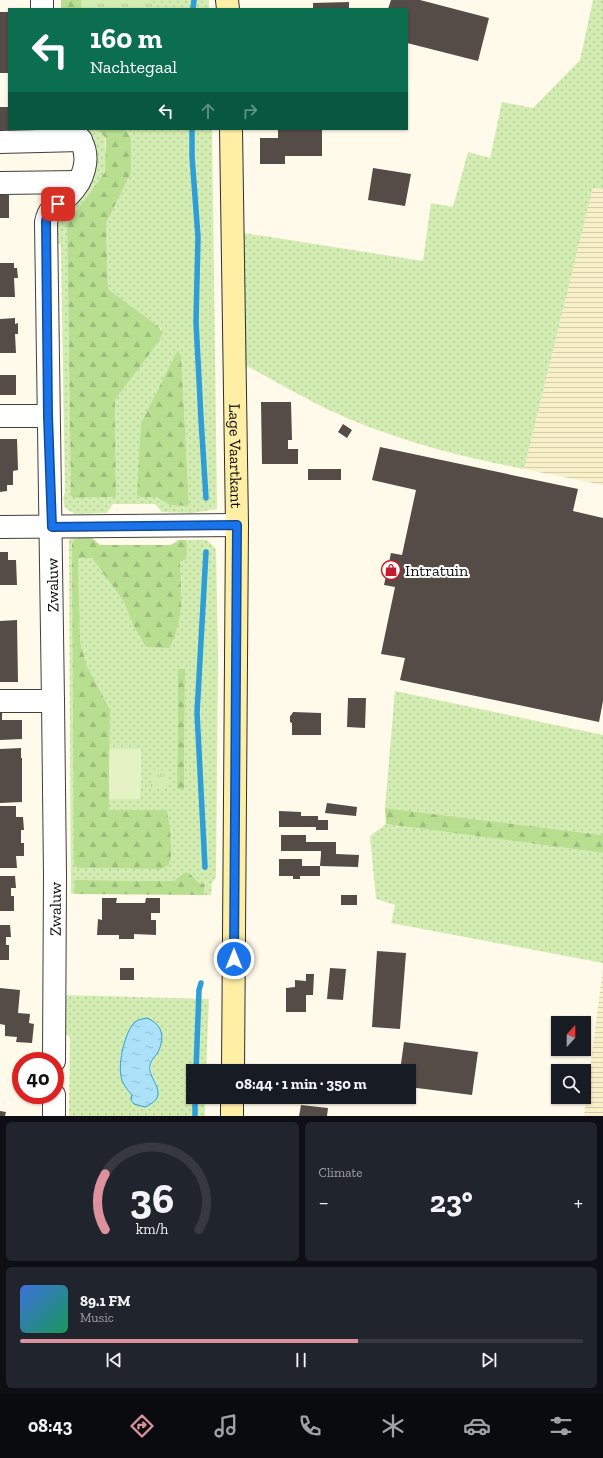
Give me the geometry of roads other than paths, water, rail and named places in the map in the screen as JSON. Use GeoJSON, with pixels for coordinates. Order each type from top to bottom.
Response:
{"type":"FeatureCollection","features":[{"type":"Feature","properties":{"kind":"street","name":"Lage Vaartkant"},"geometry":{"type":"LineString","coordinates":[[231,130],[237,525],[233,1064]]}},
{"type":"Feature","properties":{"kind":"street"},"geometry":{"type":"LineString","coordinates":[[0,142],[76,134]]}},
{"type":"Feature","properties":{"kind":"street","name":"Zwaluw"},"geometry":{"type":"LineString","coordinates":[[54,1052],[54,701],[52,527],[48,416],[46,222],[48,211],[70,195],[79,182],[84,169],[86,159],[85,149],[76,134]]}},
{"type":"Feature","properties":{"kind":"street"},"geometry":{"type":"LineString","coordinates":[[0,183],[79,182]]}},
{"type":"Feature","properties":{"kind":"street"},"geometry":{"type":"LineString","coordinates":[[0,416],[48,416]]}},
{"type":"Feature","properties":{"kind":"street"},"geometry":{"type":"LineString","coordinates":[[0,527],[237,525]]}},
{"type":"Feature","properties":{"kind":"street"},"geometry":{"type":"LineString","coordinates":[[0,701],[54,701]]}},
{"type":"Feature","properties":{"kind":"street"},"geometry":{"type":"LineString","coordinates":[[54,1104],[54,1116]]}},
{"type":"Feature","properties":{"kind":"street"},"geometry":{"type":"LineString","coordinates":[[232,1104],[232,1116]]}},
{"type":"Feature","properties":{"kind":"water"},"geometry":{"type":"Polygon","coordinates":[[[147,1018],[157,1024],[162,1038],[160,1048],[150,1065],[150,1071],[157,1087],[157,1097],[153,1102],[145,1107],[134,1104],[131,1100],[132,1095],[122,1082],[120,1070],[121,1056],[125,1040],[131,1026],[135,1022],[147,1018]]]}},
{"type":"Feature","properties":{"kind":"waterway"},"geometry":{"type":"LineString","coordinates":[[193,8],[194,0]]}},
{"type":"Feature","properties":{"kind":"waterway"},"geometry":{"type":"LineString","coordinates":[[192,130],[192,156],[198,237],[196,322],[206,498]]}},
{"type":"Feature","properties":{"kind":"waterway"},"geometry":{"type":"LineString","coordinates":[[205,867],[197,713],[206,552]]}},
{"type":"Feature","properties":{"kind":"waterway"},"geometry":{"type":"LineString","coordinates":[[196,1064],[199,990],[201,983]]}},
{"type":"Feature","properties":{"kind":"waterway"},"geometry":{"type":"LineString","coordinates":[[195,1104],[195,1116]]}},
{"type":"Feature","properties":{"kind":"place","name":"Intratuin"},"geometry":{"type":"Point","coordinates":[391,570]}}]}
